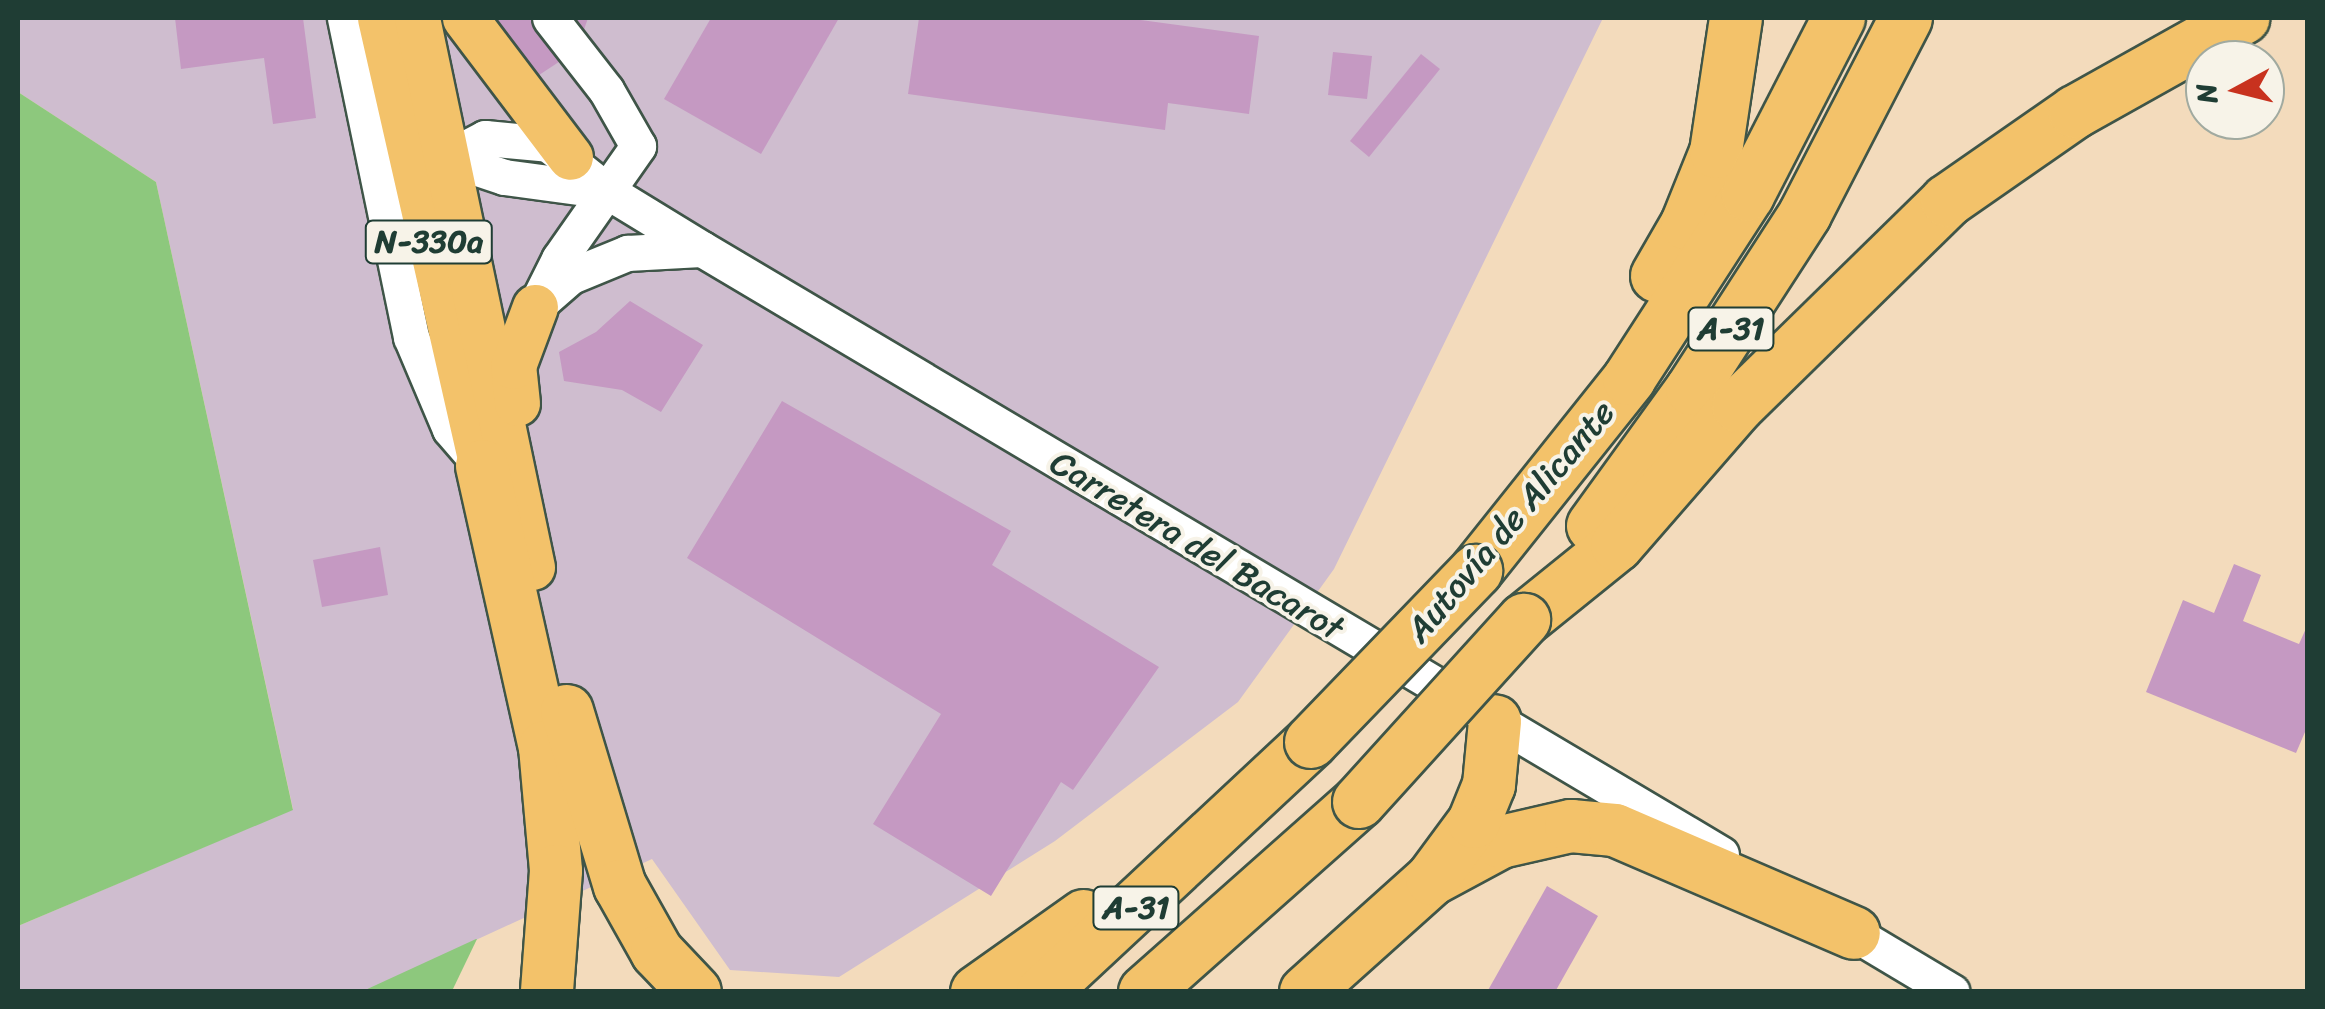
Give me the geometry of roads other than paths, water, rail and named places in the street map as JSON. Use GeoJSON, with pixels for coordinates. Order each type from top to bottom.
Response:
{"type":"FeatureCollection","features":[{"type":"Feature","properties":{"kind":"highway"},"geometry":{"type":"LineString","coordinates":[[1542,482],[1688,224],[1716,152],[1736,18]]}},
{"type":"Feature","properties":{"kind":"highway","name":"Autovía de Alicante"},"geometry":{"type":"LineString","coordinates":[[1043,992],[1228,824],[1476,572],[1542,482],[1629,380],[1748,195],[1839,18]]}},
{"type":"Feature","properties":{"kind":"highway","name":"Autovía de Alicante"},"geometry":{"type":"LineString","coordinates":[[1146,992],[1359,802],[1524,620],[1692,390],[1805,214],[1906,18]]}},
{"type":"Feature","properties":{"kind":"highway"},"geometry":{"type":"LineString","coordinates":[[1524,620],[1616,545],[1738,406],[1947,201],[2075,112],[2242,18]]}},
{"type":"Feature","properties":{"kind":"highway"},"geometry":{"type":"LineString","coordinates":[[476,446],[545,747],[556,871],[546,992]]}},
{"type":"Feature","properties":{"kind":"highway"},"geometry":{"type":"LineString","coordinates":[[532,567],[586,788],[620,886],[657,952],[695,992]]}},
{"type":"Feature","properties":{"kind":"highway"},"geometry":{"type":"LineString","coordinates":[[1306,992],[1432,880],[1474,822],[1490,785],[1495,720]]}},
{"type":"Feature","properties":{"kind":"highway"},"geometry":{"type":"LineString","coordinates":[[977,992],[1228,824]]}},
{"type":"Feature","properties":{"kind":"highway"},"geometry":{"type":"LineString","coordinates":[[1432,880],[1501,842],[1571,826],[1615,830],[1854,933]]}},
{"type":"Feature","properties":{"kind":"main road","name":"N-330a"},"geometry":{"type":"LineString","coordinates":[[380,18],[476,446]]}},
{"type":"Feature","properties":{"kind":"main road"},"geometry":{"type":"LineString","coordinates":[[400,18],[424,135],[447,158],[435,184],[456,284],[476,446]]}},
{"type":"Feature","properties":{"kind":"main road","name":"N-330a"},"geometry":{"type":"LineString","coordinates":[[418,18],[532,567]]}},
{"type":"Feature","properties":{"kind":"main road"},"geometry":{"type":"LineString","coordinates":[[465,18],[570,156]]}},
{"type":"Feature","properties":{"kind":"main road"},"geometry":{"type":"LineString","coordinates":[[532,567],[541,513],[513,366],[535,307]]}},
{"type":"Feature","properties":{"kind":"street"},"geometry":{"type":"LineString","coordinates":[[346,18],[412,336],[450,430],[476,446]]}},
{"type":"Feature","properties":{"kind":"street"},"geometry":{"type":"LineString","coordinates":[[535,307],[558,259],[638,146],[606,90],[550,18]]}},
{"type":"Feature","properties":{"kind":"street","name":"Carretera del Bacarot"},"geometry":{"type":"LineString","coordinates":[[447,158],[485,138],[503,137],[548,144],[570,156],[608,191],[702,249],[1952,992]]}},
{"type":"Feature","properties":{"kind":"street","name":"Carretera del Bacarot"},"geometry":{"type":"LineString","coordinates":[[447,158],[504,177],[608,191]]}},
{"type":"Feature","properties":{"kind":"street"},"geometry":{"type":"LineString","coordinates":[[535,307],[600,262],[627,253],[702,249]]}}]}
